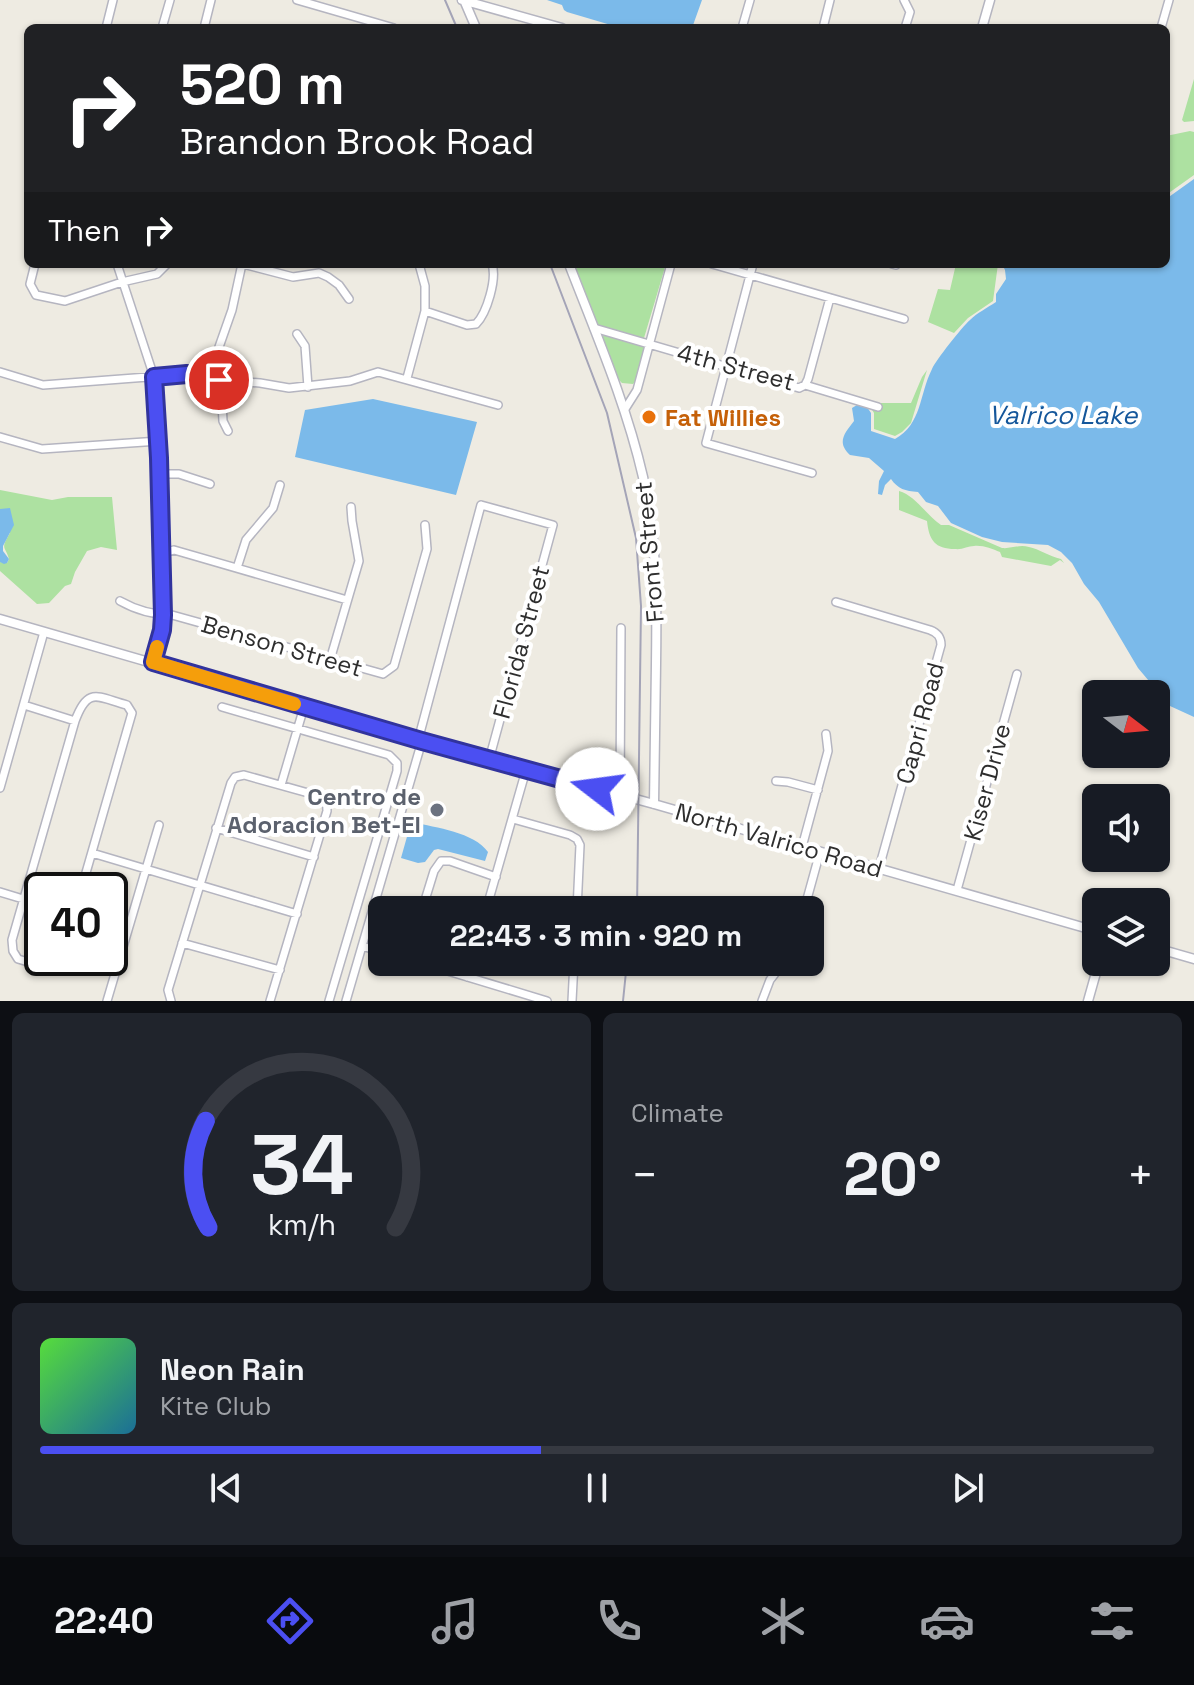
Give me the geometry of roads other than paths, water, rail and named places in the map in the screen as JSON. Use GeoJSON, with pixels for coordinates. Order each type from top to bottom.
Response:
{"type":"FeatureCollection","features":[{"type":"Feature","properties":{"kind":"street"},"geometry":{"type":"LineString","coordinates":[[109,24],[113,0]]}},
{"type":"Feature","properties":{"kind":"street"},"geometry":{"type":"LineString","coordinates":[[163,24],[170,0]]}},
{"type":"Feature","properties":{"kind":"street"},"geometry":{"type":"LineString","coordinates":[[205,24],[211,0]]}},
{"type":"Feature","properties":{"kind":"street"},"geometry":{"type":"LineString","coordinates":[[297,0],[380,24]]}},
{"type":"Feature","properties":{"kind":"street"},"geometry":{"type":"LineString","coordinates":[[464,0],[474,24]]}},
{"type":"Feature","properties":{"kind":"street"},"geometry":{"type":"LineString","coordinates":[[464,0],[548,24]]}},
{"type":"Feature","properties":{"kind":"street"},"geometry":{"type":"LineString","coordinates":[[743,24],[750,0]]}},
{"type":"Feature","properties":{"kind":"street"},"geometry":{"type":"LineString","coordinates":[[824,24],[830,0]]}},
{"type":"Feature","properties":{"kind":"street"},"geometry":{"type":"LineString","coordinates":[[904,0],[910,12],[906,24]]}},
{"type":"Feature","properties":{"kind":"street"},"geometry":{"type":"LineString","coordinates":[[983,24],[990,0]]}},
{"type":"Feature","properties":{"kind":"street"},"geometry":{"type":"LineString","coordinates":[[1162,24],[1169,0]]}},
{"type":"Feature","properties":{"kind":"street"},"geometry":{"type":"LineString","coordinates":[[34,268],[30,284],[36,295],[65,301],[157,274],[163,268]]}},
{"type":"Feature","properties":{"kind":"street"},"geometry":{"type":"LineString","coordinates":[[118,268],[154,377],[159,441],[163,615],[153,662]]}},
{"type":"Feature","properties":{"kind":"street"},"geometry":{"type":"LineString","coordinates":[[228,431],[223,421],[219,347],[232,310],[241,268]]}},
{"type":"Feature","properties":{"kind":"street"},"geometry":{"type":"LineString","coordinates":[[258,268],[293,277],[319,273],[339,285],[349,299]]}},
{"type":"Feature","properties":{"kind":"street"},"geometry":{"type":"LineString","coordinates":[[407,378],[425,311],[425,286],[420,268]]}},
{"type":"Feature","properties":{"kind":"street"},"geometry":{"type":"LineString","coordinates":[[425,311],[467,325],[476,324],[483,317],[494,278],[493,268]]}},
{"type":"Feature","properties":{"kind":"street","name":"Front Street"},"geometry":{"type":"LineString","coordinates":[[571,268],[625,409],[644,478],[653,536],[657,622],[654,804]]}},
{"type":"Feature","properties":{"kind":"street"},"geometry":{"type":"LineString","coordinates":[[625,409],[637,390],[670,268]]}},
{"type":"Feature","properties":{"kind":"street"},"geometry":{"type":"LineString","coordinates":[[728,268],[904,319]]}},
{"type":"Feature","properties":{"kind":"street"},"geometry":{"type":"LineString","coordinates":[[752,268],[706,443],[812,473]]}},
{"type":"Feature","properties":{"kind":"street"},"geometry":{"type":"LineString","coordinates":[[805,385],[830,298]]}},
{"type":"Feature","properties":{"kind":"street","name":"4th Street"},"geometry":{"type":"LineString","coordinates":[[594,328],[799,388],[805,385],[878,407]]}},
{"type":"Feature","properties":{"kind":"street"},"geometry":{"type":"LineString","coordinates":[[297,334],[305,346],[308,387]]}},
{"type":"Feature","properties":{"kind":"street"},"geometry":{"type":"LineString","coordinates":[[0,372],[43,385],[187,374],[289,388],[350,381],[378,372],[498,405]]}},
{"type":"Feature","properties":{"kind":"street"},"geometry":{"type":"LineString","coordinates":[[0,437],[42,449],[159,441]]}},
{"type":"Feature","properties":{"kind":"street"},"geometry":{"type":"LineString","coordinates":[[160,474],[179,474],[210,484]]}},
{"type":"Feature","properties":{"kind":"street"},"geometry":{"type":"LineString","coordinates":[[237,568],[246,540],[273,508],[280,485]]}},
{"type":"Feature","properties":{"kind":"street","name":"Florida Street"},"geometry":{"type":"LineString","coordinates":[[422,741],[420,733],[481,505],[553,525],[489,760]]}},
{"type":"Feature","properties":{"kind":"street"},"geometry":{"type":"LineString","coordinates":[[330,660],[359,561],[351,507]]}},
{"type":"Feature","properties":{"kind":"street","name":"Benson Street"},"geometry":{"type":"LineString","coordinates":[[120,601],[132,608],[172,615],[383,674],[394,666],[427,549],[425,525]]}},
{"type":"Feature","properties":{"kind":"street"},"geometry":{"type":"LineString","coordinates":[[162,553],[174,550],[347,600]]}},
{"type":"Feature","properties":{"kind":"street","name":"Capri Road"},"geometry":{"type":"LineString","coordinates":[[836,602],[930,630],[941,639],[879,868]]}},
{"type":"Feature","properties":{"kind":"street","name":"North Valrico Road"},"geometry":{"type":"LineString","coordinates":[[0,619],[1082,927]]}},
{"type":"Feature","properties":{"kind":"street"},"geometry":{"type":"LineString","coordinates":[[620,796],[621,628]]}},
{"type":"Feature","properties":{"kind":"street"},"geometry":{"type":"LineString","coordinates":[[0,788],[44,632]]}},
{"type":"Feature","properties":{"kind":"street","name":"Kiser Drive"},"geometry":{"type":"LineString","coordinates":[[957,890],[1017,674]]}},
{"type":"Feature","properties":{"kind":"street"},"geometry":{"type":"LineString","coordinates":[[24,961],[18,959],[13,951],[12,940],[23,899],[81,704],[95,697],[127,705],[132,713],[86,872]]}},
{"type":"Feature","properties":{"kind":"street"},"geometry":{"type":"LineString","coordinates":[[24,705],[75,721]]}},
{"type":"Feature","properties":{"kind":"street"},"geometry":{"type":"LineString","coordinates":[[222,707],[389,755],[397,763],[329,1001]]}},
{"type":"Feature","properties":{"kind":"street"},"geometry":{"type":"LineString","coordinates":[[281,785],[304,707]]}},
{"type":"Feature","properties":{"kind":"street"},"geometry":{"type":"LineString","coordinates":[[802,847],[828,751],[826,734]]}},
{"type":"Feature","properties":{"kind":"street"},"geometry":{"type":"LineString","coordinates":[[346,1001],[422,741]]}},
{"type":"Feature","properties":{"kind":"street"},"geometry":{"type":"LineString","coordinates":[[490,896],[526,770]]}},
{"type":"Feature","properties":{"kind":"street"},"geometry":{"type":"LineString","coordinates":[[171,1001],[168,990],[216,828],[231,783],[235,777],[244,775],[319,796],[327,804],[270,1001]]}},
{"type":"Feature","properties":{"kind":"street"},"geometry":{"type":"LineString","coordinates":[[776,781],[818,790]]}},
{"type":"Feature","properties":{"kind":"street"},"geometry":{"type":"LineString","coordinates":[[513,819],[577,839],[580,845],[578,896]]}},
{"type":"Feature","properties":{"kind":"street"},"geometry":{"type":"LineString","coordinates":[[107,1001],[159,825]]}},
{"type":"Feature","properties":{"kind":"street"},"geometry":{"type":"LineString","coordinates":[[216,828],[314,857]]}},
{"type":"Feature","properties":{"kind":"street"},"geometry":{"type":"LineString","coordinates":[[808,896],[820,852]]}},
{"type":"Feature","properties":{"kind":"street"},"geometry":{"type":"LineString","coordinates":[[92,853],[297,914]]}},
{"type":"Feature","properties":{"kind":"street"},"geometry":{"type":"LineString","coordinates":[[426,896],[434,871],[441,861],[450,861],[496,877]]}},
{"type":"Feature","properties":{"kind":"street"},"geometry":{"type":"LineString","coordinates":[[0,892],[23,899]]}},
{"type":"Feature","properties":{"kind":"street"},"geometry":{"type":"LineString","coordinates":[[182,943],[280,970]]}},
{"type":"Feature","properties":{"kind":"street"},"geometry":{"type":"LineString","coordinates":[[362,946],[368,948]]}},
{"type":"Feature","properties":{"kind":"street"},"geometry":{"type":"LineString","coordinates":[[1170,952],[1194,959]]}},
{"type":"Feature","properties":{"kind":"street"},"geometry":{"type":"LineString","coordinates":[[464,976],[547,1001]]}},
{"type":"Feature","properties":{"kind":"street"},"geometry":{"type":"LineString","coordinates":[[572,1001],[573,976]]}},
{"type":"Feature","properties":{"kind":"street"},"geometry":{"type":"LineString","coordinates":[[762,1001],[773,976]]}},
{"type":"Feature","properties":{"kind":"street"},"geometry":{"type":"LineString","coordinates":[[1088,1001],[1095,976]]}},
{"type":"Feature","properties":{"kind":"street"},"geometry":{"type":"LineString","coordinates":[[512,1001],[515,992]]}},
{"type":"Feature","properties":{"kind":"water"},"geometry":{"type":"Polygon","coordinates":[[[547,0],[702,0],[693,24],[608,24],[567,12],[562,5],[547,0]]]}},
{"type":"Feature","properties":{"kind":"water","name":"Valrico Lake"},"geometry":{"type":"Polygon","coordinates":[[[1194,179],[1194,717],[1170,706],[1170,680],[1148,680],[1138,668],[1099,602],[1061,552],[1048,545],[1002,542],[982,537],[951,523],[938,506],[926,502],[918,492],[899,487],[891,479],[882,495],[878,494],[884,471],[869,458],[850,455],[843,446],[845,434],[854,421],[852,408],[857,405],[867,407],[871,413],[871,431],[895,439],[904,433],[915,417],[938,359],[970,320],[996,302],[996,294],[1006,279],[1004,268],[1170,268],[1170,196],[1194,179]]]}},
{"type":"Feature","properties":{"kind":"water"},"geometry":{"type":"Polygon","coordinates":[[[373,399],[477,422],[456,495],[295,457],[305,410],[373,399]]]}},
{"type":"Feature","properties":{"kind":"water"},"geometry":{"type":"Polygon","coordinates":[[[10,508],[14,525],[3,546],[9,559],[4,564],[0,562],[0,509],[10,508]]]}},
{"type":"Feature","properties":{"kind":"water"},"geometry":{"type":"Polygon","coordinates":[[[413,822],[474,840],[488,852],[485,861],[438,849],[425,862],[401,858],[413,822]]]}},
{"type":"Feature","properties":{"kind":"railway"},"geometry":{"type":"LineString","coordinates":[[445,0],[455,24]]}},
{"type":"Feature","properties":{"kind":"railway"},"geometry":{"type":"LineString","coordinates":[[552,268],[607,413],[636,538],[641,606],[637,896]]}},
{"type":"Feature","properties":{"kind":"railway"},"geometry":{"type":"LineString","coordinates":[[623,1001],[626,976]]}},
{"type":"Feature","properties":{"kind":"place","name":"Fat Willies"},"geometry":{"type":"Point","coordinates":[649,417]}},
{"type":"Feature","properties":{"kind":"place","name":"Centro de Adoracion Bet-El"},"geometry":{"type":"Point","coordinates":[437,810]}}]}
